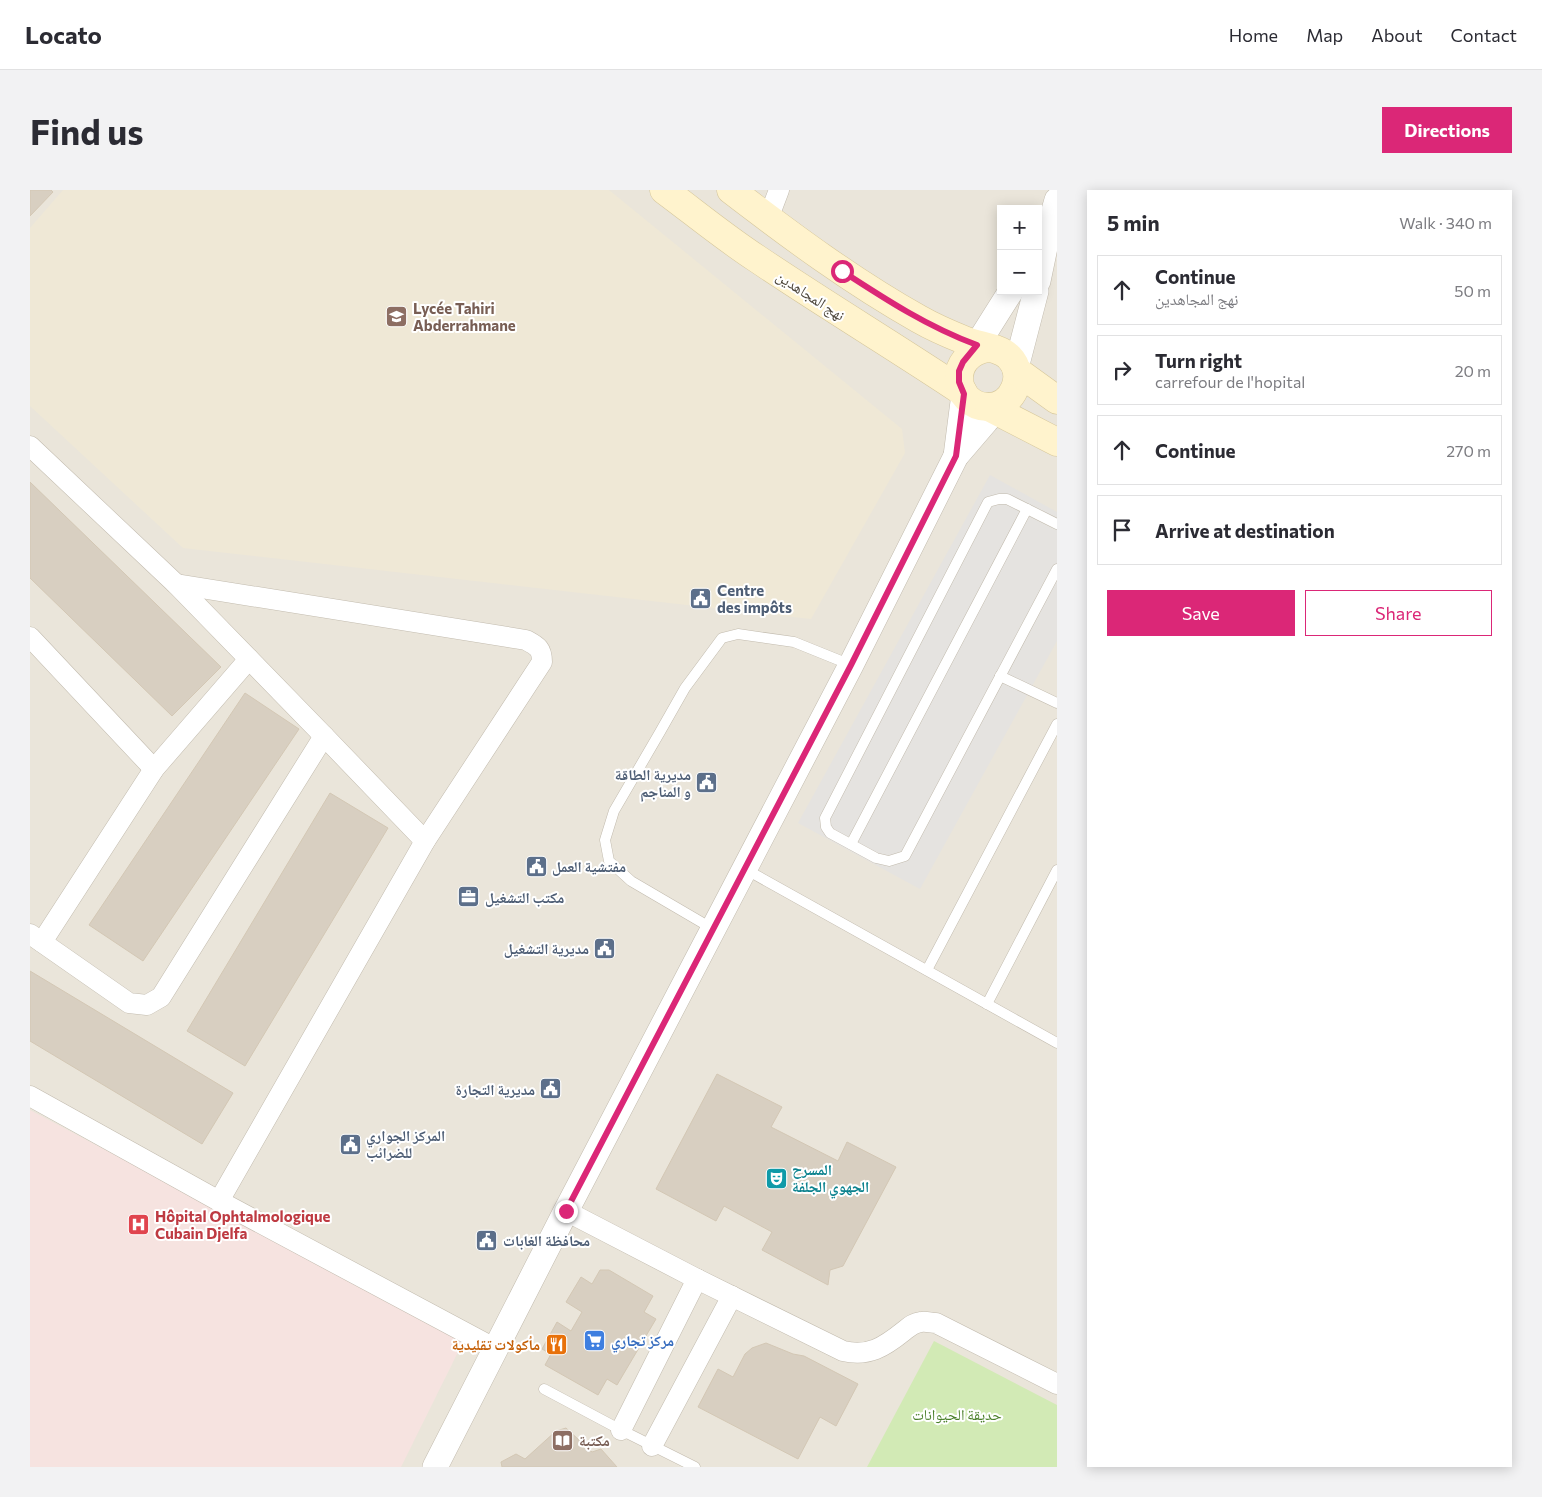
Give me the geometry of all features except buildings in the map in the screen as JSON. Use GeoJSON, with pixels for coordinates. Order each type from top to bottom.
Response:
{"type":"FeatureCollection","features":[{"type":"Feature","properties":{"kind":"main road","name":"نهج المجاهدين"},"geometry":{"type":"LineString","coordinates":[[664,190],[753,257],[964,393]]}},
{"type":"Feature","properties":{"kind":"main road"},"geometry":{"type":"LineString","coordinates":[[731,190],[842,271],[900,308],[978,349],[995,349],[1008,356],[1016,370],[1017,380],[1011,396],[996,406]]}},
{"type":"Feature","properties":{"kind":"main road"},"geometry":{"type":"LineString","coordinates":[[978,349],[963,362],[959,371],[959,382],[964,393],[975,404],[996,406],[1057,442]]}},
{"type":"Feature","properties":{"kind":"main road"},"geometry":{"type":"LineString","coordinates":[[1016,370],[1057,400]]}},
{"type":"Feature","properties":{"kind":"street"},"geometry":{"type":"LineString","coordinates":[[768,218],[780,190]]}},
{"type":"Feature","properties":{"kind":"street"},"geometry":{"type":"LineString","coordinates":[[1042,251],[1044,236],[1057,200]]}},
{"type":"Feature","properties":{"kind":"street"},"geometry":{"type":"LineString","coordinates":[[978,349],[1009,295]]}},
{"type":"Feature","properties":{"kind":"street"},"geometry":{"type":"LineString","coordinates":[[1016,370],[1035,295]]}},
{"type":"Feature","properties":{"kind":"street"},"geometry":{"type":"LineString","coordinates":[[956,456],[964,393]]}},
{"type":"Feature","properties":{"kind":"street"},"geometry":{"type":"LineString","coordinates":[[435,1467],[566,1211],[851,665],[956,456],[996,406]]}},
{"type":"Feature","properties":{"kind":"street"},"geometry":{"type":"LineString","coordinates":[[30,446],[176,584],[425,842]]}},
{"type":"Feature","properties":{"kind":"street"},"geometry":{"type":"LineString","coordinates":[[176,584],[526,640],[537,646],[542,654],[542,662],[425,842],[219,1201]]}},
{"type":"Feature","properties":{"kind":"street"},"geometry":{"type":"LineString","coordinates":[[30,637],[154,770]]}},
{"type":"Feature","properties":{"kind":"street"},"geometry":{"type":"LineString","coordinates":[[249,659],[154,770],[36,938],[129,1003],[147,1005],[161,997],[324,736]]}},
{"type":"Feature","properties":{"kind":"street"},"geometry":{"type":"LineString","coordinates":[[30,1096],[219,1201],[496,1349]]}},
{"type":"Feature","properties":{"kind":"street"},"geometry":{"type":"LineString","coordinates":[[566,1211],[697,1279],[843,1351],[854,1354],[868,1353],[888,1343],[911,1325],[921,1322],[936,1323],[1057,1384]]}},
{"type":"Feature","properties":{"kind":"street"},"geometry":{"type":"LineString","coordinates":[[621,1430],[697,1279]]}},
{"type":"Feature","properties":{"kind":"street"},"geometry":{"type":"LineString","coordinates":[[652,1446],[732,1296]]}},
{"type":"Feature","properties":{"kind":"lane"},"geometry":{"type":"LineString","coordinates":[[1057,524],[1007,499],[988,502],[825,818],[826,827],[830,833],[876,858],[888,862],[904,856],[1057,569]]}},
{"type":"Feature","properties":{"kind":"lane"},"geometry":{"type":"LineString","coordinates":[[851,844],[1027,509]]}},
{"type":"Feature","properties":{"kind":"lane"},"geometry":{"type":"LineString","coordinates":[[714,929],[631,881],[609,861],[605,840],[614,811],[685,688],[722,638],[738,634],[794,642],[851,665]]}},
{"type":"Feature","properties":{"kind":"lane"},"geometry":{"type":"LineString","coordinates":[[1000,676],[1057,703]]}},
{"type":"Feature","properties":{"kind":"lane"},"geometry":{"type":"LineString","coordinates":[[927,970],[1057,724]]}},
{"type":"Feature","properties":{"kind":"lane"},"geometry":{"type":"LineString","coordinates":[[745,869],[1057,1043]]}},
{"type":"Feature","properties":{"kind":"lane"},"geometry":{"type":"LineString","coordinates":[[987,1004],[1057,870]]}},
{"type":"Feature","properties":{"kind":"lane"},"geometry":{"type":"LineString","coordinates":[[544,1389],[694,1467]]}},
{"type":"Feature","properties":{"kind":"shaded area"},"geometry":{"type":"Polygon","coordinates":[[[30,190],[1057,190],[1057,1467],[30,1467],[30,190]]]}},
{"type":"Feature","properties":{"kind":"shaded area","name":"Lycée Tahiri Abderrahmane"},"geometry":{"type":"Polygon","coordinates":[[[63,190],[609,190],[902,429],[905,453],[811,619],[183,548],[30,406],[30,228],[63,190]]]}},
{"type":"Feature","properties":{"kind":"shaded area"},"geometry":{"type":"Polygon","coordinates":[[[990,475],[1057,512],[1057,641],[920,889],[798,823],[990,475]]]}},
{"type":"Feature","properties":{"kind":"shaded area","name":"Hôpital Ophtalmologique Cubain Djelfa"},"geometry":{"type":"Polygon","coordinates":[[[30,1110],[464,1340],[401,1467],[30,1467],[30,1110]]]}},
{"type":"Feature","properties":{"kind":"green space","name":"حديقة الحيوانات"},"geometry":{"type":"Polygon","coordinates":[[[934,1341],[1057,1405],[1057,1467],[867,1467],[934,1341]]]}},
{"type":"Feature","properties":{"kind":"place","name":"Lycée Tahiri Abderrahmane"},"geometry":{"type":"Point","coordinates":[397,317]}},
{"type":"Feature","properties":{"kind":"place","name":"Centre des impôts"},"geometry":{"type":"Point","coordinates":[701,599]}},
{"type":"Feature","properties":{"kind":"place","name":"مديرية الطاقة و المناجم"},"geometry":{"type":"Point","coordinates":[707,783]}},
{"type":"Feature","properties":{"kind":"place","name":"مفتشية العمل"},"geometry":{"type":"Point","coordinates":[536,866]}},
{"type":"Feature","properties":{"kind":"place","name":"مكتب التشغيل"},"geometry":{"type":"Point","coordinates":[469,897]}},
{"type":"Feature","properties":{"kind":"place","name":"مديرية التشغيل"},"geometry":{"type":"Point","coordinates":[605,948]}},
{"type":"Feature","properties":{"kind":"place","name":"مديرية التجارة"},"geometry":{"type":"Point","coordinates":[551,1089]}},
{"type":"Feature","properties":{"kind":"place","name":"المركز الجواري للضرائب"},"geometry":{"type":"Point","coordinates":[350,1144]}},
{"type":"Feature","properties":{"kind":"place","name":"المسرح الجهوي الجلفة"},"geometry":{"type":"Point","coordinates":[776,1178]}},
{"type":"Feature","properties":{"kind":"place","name":"Hôpital Ophtalmologique Cubain Djelfa"},"geometry":{"type":"Point","coordinates":[139,1225]}},
{"type":"Feature","properties":{"kind":"place","name":"محافظة الغابات"},"geometry":{"type":"Point","coordinates":[487,1240]}},
{"type":"Feature","properties":{"kind":"place","name":"مركز تجاري"},"geometry":{"type":"Point","coordinates":[595,1340]}},
{"type":"Feature","properties":{"kind":"place","name":"مأكولات تقليدية"},"geometry":{"type":"Point","coordinates":[556,1344]}},
{"type":"Feature","properties":{"kind":"place","name":"مكتبة"},"geometry":{"type":"Point","coordinates":[563,1440]}},
{"type":"Feature","properties":{"kind":"route"},"geometry":{"type":"LineString","coordinates":[[566,1211],[851,665],[956,456],[964,394],[959,382],[959,371],[963,362],[977,345],[921,320],[842,271]]}}]}
